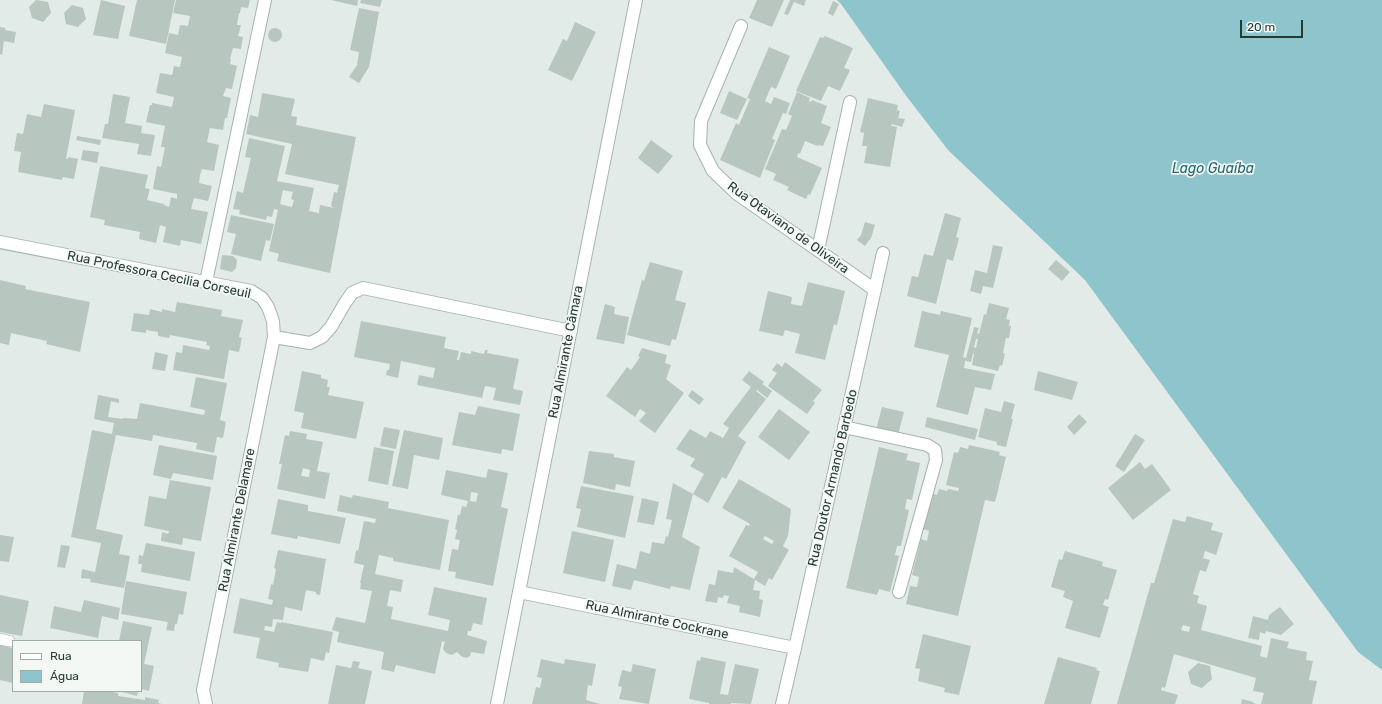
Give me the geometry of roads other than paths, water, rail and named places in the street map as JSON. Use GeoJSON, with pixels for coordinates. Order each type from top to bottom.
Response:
{"type":"FeatureCollection","features":[{"type":"Feature","properties":{"kind":"street"},"geometry":{"type":"LineString","coordinates":[[206,282],[265,0]]}},
{"type":"Feature","properties":{"kind":"street","name":"Rua Almirante Câmara"},"geometry":{"type":"LineString","coordinates":[[497,704],[636,0]]}},
{"type":"Feature","properties":{"kind":"street","name":"Rua Otaviano de Oliveira"},"geometry":{"type":"LineString","coordinates":[[741,26],[701,121],[700,145],[713,171],[736,193],[875,290]]}},
{"type":"Feature","properties":{"kind":"street"},"geometry":{"type":"LineString","coordinates":[[818,250],[850,102]]}},
{"type":"Feature","properties":{"kind":"street","name":"Rua Professora Cecilia Corseuil"},"geometry":{"type":"LineString","coordinates":[[0,242],[250,291],[262,298],[268,307],[273,321],[274,337]]}},
{"type":"Feature","properties":{"kind":"street","name":"Rua Doutor Armando Barbedo"},"geometry":{"type":"LineString","coordinates":[[782,704],[883,253]]}},
{"type":"Feature","properties":{"kind":"street"},"geometry":{"type":"LineString","coordinates":[[274,337],[310,343],[322,337],[331,328],[352,293],[363,288],[571,331]]}},
{"type":"Feature","properties":{"kind":"street","name":"Rua Almirante Delamare"},"geometry":{"type":"LineString","coordinates":[[206,704],[203,690],[274,337]]}},
{"type":"Feature","properties":{"kind":"street"},"geometry":{"type":"LineString","coordinates":[[844,427],[927,445],[935,450],[936,460],[899,592]]}},
{"type":"Feature","properties":{"kind":"street","name":"Rua Almirante Cockrane"},"geometry":{"type":"LineString","coordinates":[[519,592],[795,648]]}},
{"type":"Feature","properties":{"kind":"water","name":"Lago Guaíba"},"geometry":{"type":"Polygon","coordinates":[[[837,0],[1382,0],[1382,670],[1358,652],[1085,280],[948,150],[907,97],[837,0]]]}}]}
